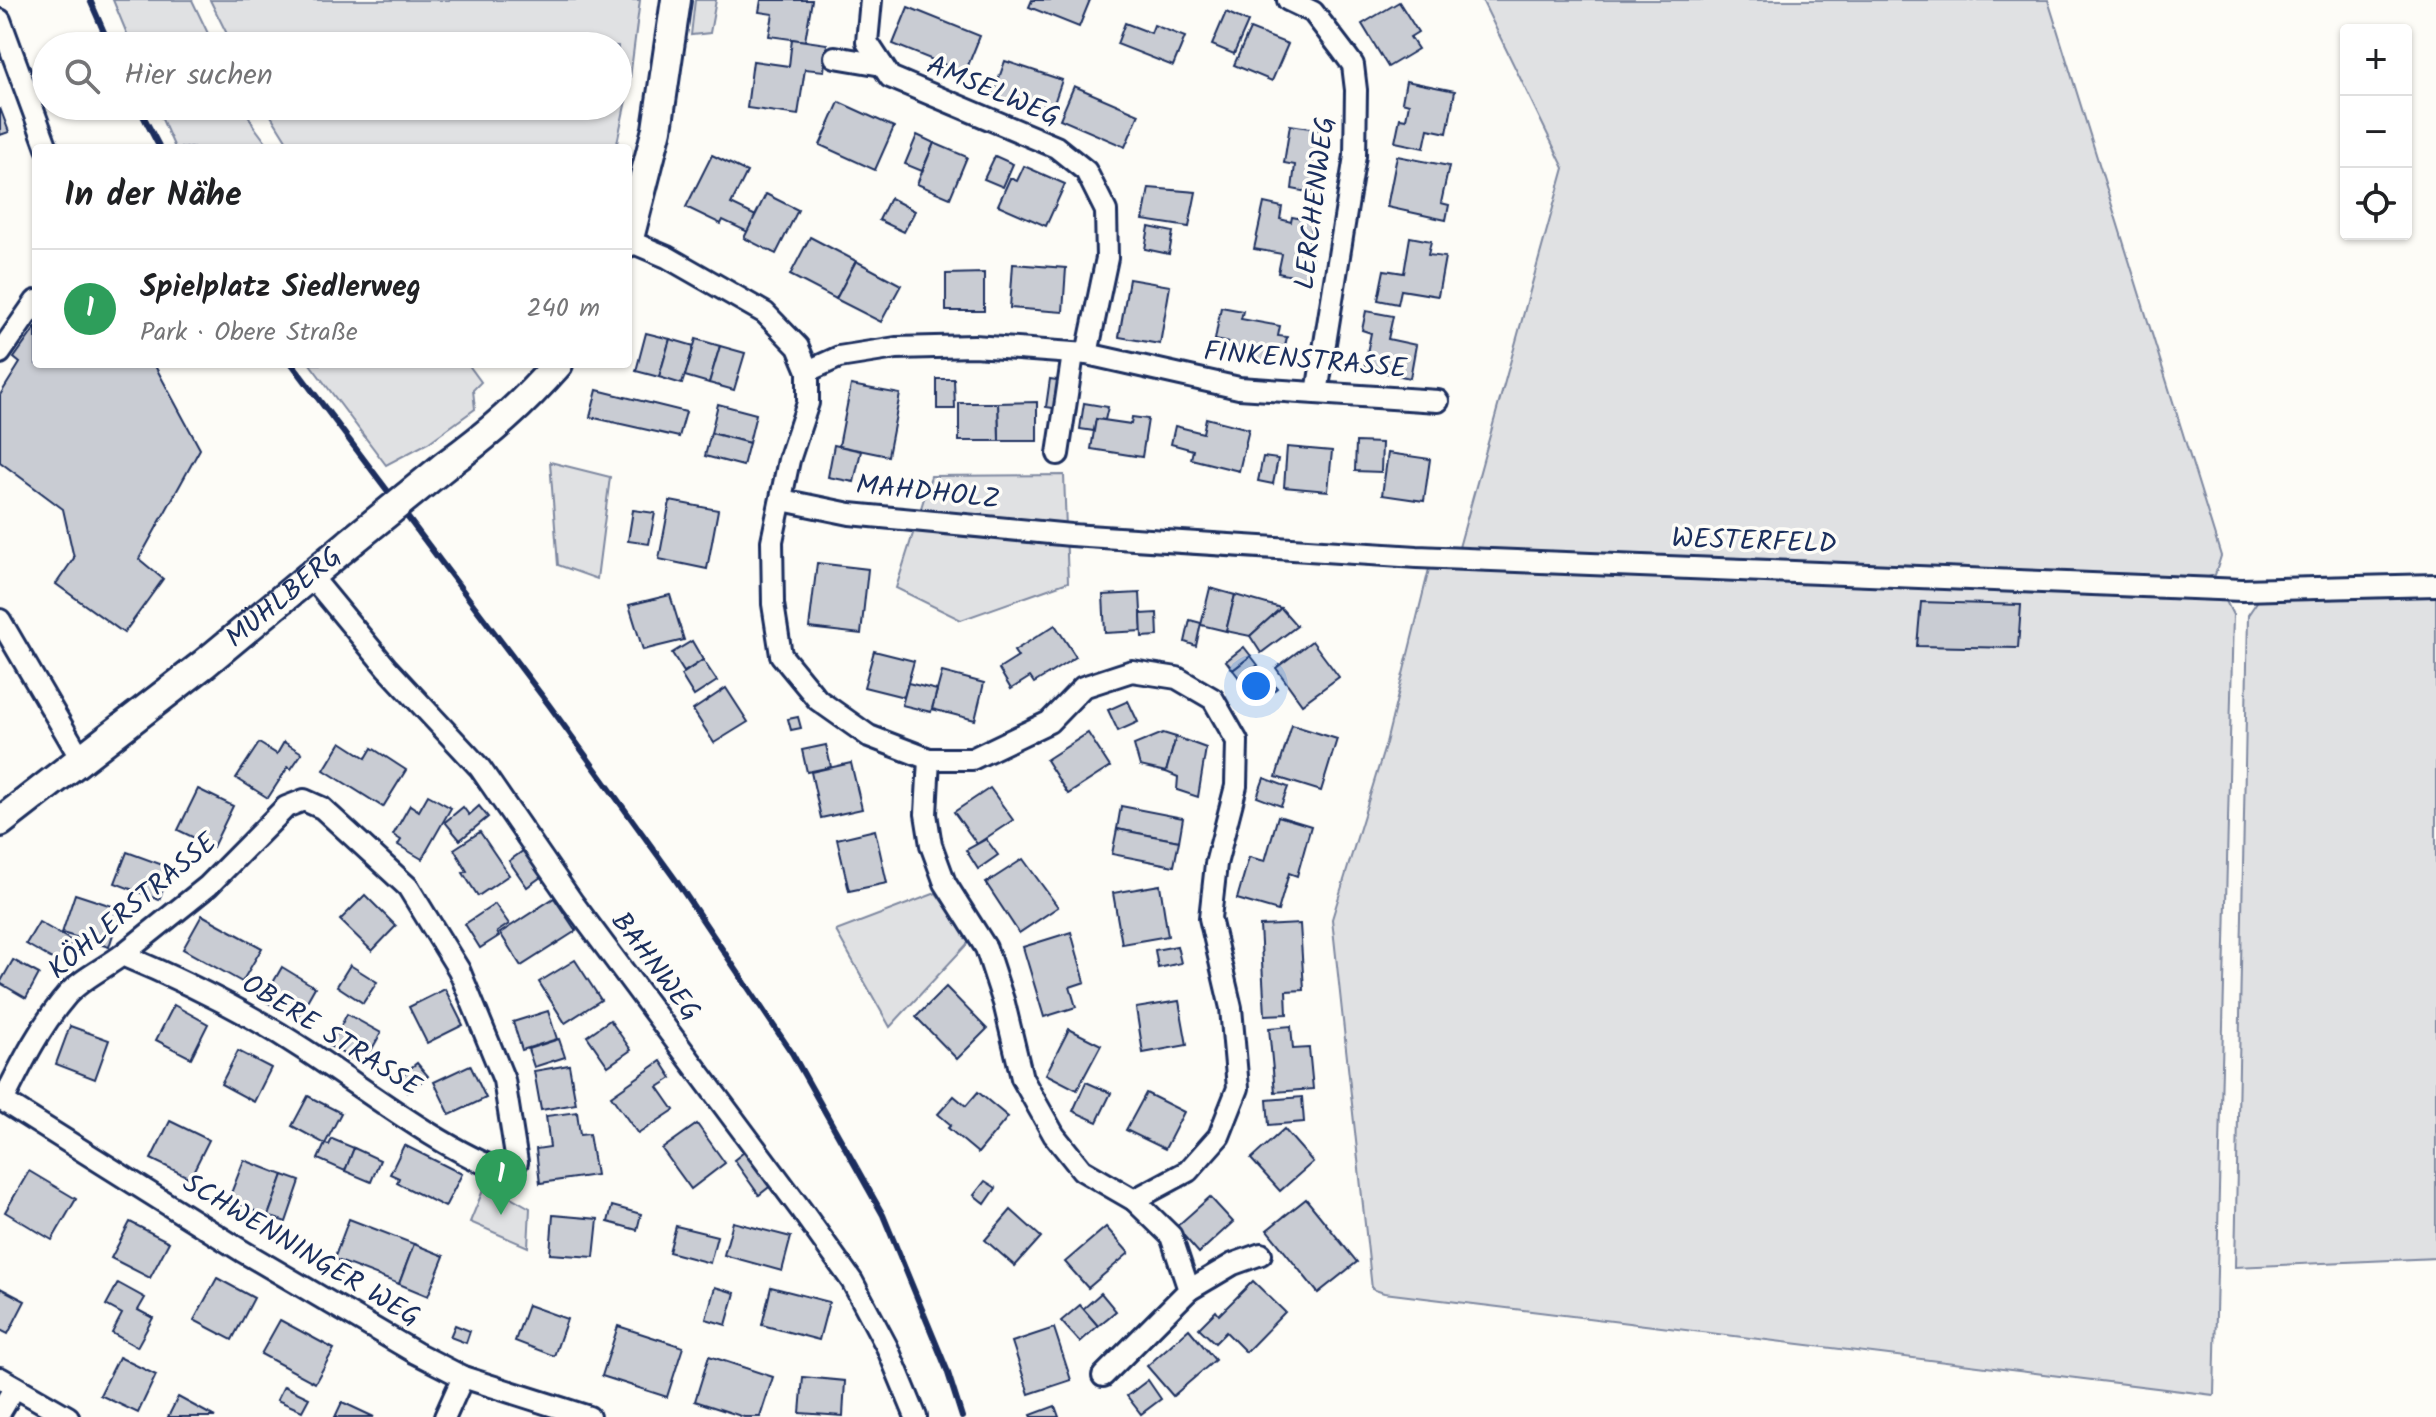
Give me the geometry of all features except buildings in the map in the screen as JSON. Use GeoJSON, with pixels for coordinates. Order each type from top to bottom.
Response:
{"type":"FeatureCollection","features":[{"type":"Feature","properties":{"kind":"street"},"geometry":{"type":"LineString","coordinates":[[632,226],[657,129],[676,0]]}},
{"type":"Feature","properties":{"kind":"street"},"geometry":{"type":"LineString","coordinates":[[871,0],[867,42],[882,65]]}},
{"type":"Feature","properties":{"kind":"street","name":"LERCHENWEG"},"geometry":{"type":"LineString","coordinates":[[1288,0],[1313,12],[1342,50],[1353,65],[1356,90],[1355,156],[1317,393]]}},
{"type":"Feature","properties":{"kind":"street"},"geometry":{"type":"LineString","coordinates":[[0,20],[32,107]]}},
{"type":"Feature","properties":{"kind":"street","name":"AMSELWEG"},"geometry":{"type":"LineString","coordinates":[[835,57],[882,65],[890,77],[910,87],[1056,147],[1086,171],[1106,211],[1107,258],[1080,354]]}},
{"type":"Feature","properties":{"kind":"street"},"geometry":{"type":"LineString","coordinates":[[37,120],[46,144]]}},
{"type":"Feature","properties":{"kind":"street"},"geometry":{"type":"LineString","coordinates":[[632,243],[667,257],[765,313],[798,347],[808,371],[808,403],[789,460],[772,541],[773,604],[781,655],[818,700],[869,736],[929,759],[972,759],[1049,722],[1083,687],[1132,671],[1177,678],[1213,699],[1237,741],[1236,786],[1216,864],[1210,918],[1231,1008],[1238,1088],[1219,1136],[1188,1171],[1134,1200]]}},
{"type":"Feature","properties":{"kind":"street"},"geometry":{"type":"LineString","coordinates":[[0,353],[32,307]]}},
{"type":"Feature","properties":{"kind":"street","name":"FINKENSTRASSE"},"geometry":{"type":"LineString","coordinates":[[808,371],[839,357],[896,348],[974,346],[1080,354],[1239,388],[1438,401]]}},
{"type":"Feature","properties":{"kind":"street"},"geometry":{"type":"LineString","coordinates":[[1058,454],[1080,354]]}},
{"type":"Feature","properties":{"kind":"street","name":"MÜHLBERG"},"geometry":{"type":"LineString","coordinates":[[0,822],[204,664],[446,465],[491,433],[554,368]]}},
{"type":"Feature","properties":{"kind":"street","name":"MAHDHOLZ"},"geometry":{"type":"LineString","coordinates":[[782,500],[850,514],[1071,535]]}},
{"type":"Feature","properties":{"kind":"street","name":"WESTERFELD"},"geometry":{"type":"LineString","coordinates":[[1071,535],[1417,557],[2242,590],[2436,585]]}},
{"type":"Feature","properties":{"kind":"street","name":"BAHNWEG"},"geometry":{"type":"LineString","coordinates":[[311,576],[386,667],[480,768],[573,903],[802,1211],[852,1281],[887,1347],[916,1417]]}},
{"type":"Feature","properties":{"kind":"street"},"geometry":{"type":"LineString","coordinates":[[0,620],[81,759]]}},
{"type":"Feature","properties":{"kind":"street"},"geometry":{"type":"LineString","coordinates":[[929,759],[926,814],[931,845],[945,883],[986,948],[1004,1003],[1022,1078],[1054,1135],[1082,1170],[1134,1200],[1171,1236],[1189,1290]]}},
{"type":"Feature","properties":{"kind":"street","name":"KÖHLERSTRASSE"},"geometry":{"type":"LineString","coordinates":[[2,1100],[39,1035],[68,993],[122,955],[208,886],[286,807],[304,800],[322,808],[408,887],[459,970],[504,1080],[517,1162],[507,1173]]}},
{"type":"Feature","properties":{"kind":"street","name":"OBERE STRASSE"},"geometry":{"type":"LineString","coordinates":[[122,955],[199,987],[300,1047],[473,1160],[507,1173]]}},
{"type":"Feature","properties":{"kind":"street","name":"SCHWENNINGER WEG"},"geometry":{"type":"LineString","coordinates":[[2,1100],[242,1251],[416,1353],[463,1377],[589,1417]]}},
{"type":"Feature","properties":{"kind":"street"},"geometry":{"type":"LineString","coordinates":[[1103,1376],[1189,1290],[1233,1264],[1261,1254]]}},
{"type":"Feature","properties":{"kind":"street"},"geometry":{"type":"LineString","coordinates":[[445,1417],[463,1377]]}},
{"type":"Feature","properties":{"kind":"street"},"geometry":{"type":"LineString","coordinates":[[0,1412],[8,1382],[68,1417]]}},
{"type":"Feature","properties":{"kind":"shaded area"},"geometry":{"type":"Polygon","coordinates":[[[113,0],[192,0],[207,32],[126,32],[113,0]]]}},
{"type":"Feature","properties":{"kind":"shaded area"},"geometry":{"type":"Polygon","coordinates":[[[210,0],[640,0],[632,63],[632,32],[226,32],[210,0]]]}},
{"type":"Feature","properties":{"kind":"shaded area"},"geometry":{"type":"Polygon","coordinates":[[[695,0],[716,0],[710,33],[691,35],[695,0]]]}},
{"type":"Feature","properties":{"kind":"shaded area"},"geometry":{"type":"Polygon","coordinates":[[[1482,0],[2048,0],[2221,556],[2215,575],[2201,579],[1458,551],[1564,168],[1482,0]]]}},
{"type":"Feature","properties":{"kind":"shaded area"},"geometry":{"type":"Polygon","coordinates":[[[162,120],[251,120],[267,144],[173,144],[162,120]]]}},
{"type":"Feature","properties":{"kind":"shaded area"},"geometry":{"type":"Polygon","coordinates":[[[274,120],[622,120],[617,144],[289,144],[274,120]]]}},
{"type":"Feature","properties":{"kind":"shaded area"},"geometry":{"type":"Polygon","coordinates":[[[313,368],[471,368],[481,382],[473,390],[475,409],[428,443],[386,465],[313,368]]]}},
{"type":"Feature","properties":{"kind":"shaded area"},"geometry":{"type":"Polygon","coordinates":[[[550,462],[610,477],[597,579],[558,565],[550,462]]]}},
{"type":"Feature","properties":{"kind":"shaded area"},"geometry":{"type":"Polygon","coordinates":[[[1064,475],[1068,582],[961,620],[896,588],[931,476],[1064,475]]]}},
{"type":"Feature","properties":{"kind":"shaded area"},"geometry":{"type":"Polygon","coordinates":[[[1430,565],[2216,595],[2226,601],[2233,615],[2214,1395],[1384,1293],[1372,1289],[1332,919],[1386,743],[1430,565]]]}},
{"type":"Feature","properties":{"kind":"shaded area"},"geometry":{"type":"Polygon","coordinates":[[[2436,593],[2436,1258],[2235,1267],[2248,615],[2261,596],[2436,593]]]}},
{"type":"Feature","properties":{"kind":"shaded area"},"geometry":{"type":"Polygon","coordinates":[[[936,893],[970,941],[890,1027],[836,931],[936,893]]]}},
{"type":"Feature","properties":{"kind":"shaded area"},"geometry":{"type":"Polygon","coordinates":[[[486,1183],[530,1208],[528,1247],[470,1222],[486,1183]]]}},
{"type":"Feature","properties":{"kind":"railway"},"geometry":{"type":"LineString","coordinates":[[90,0],[104,32]]}},
{"type":"Feature","properties":{"kind":"railway"},"geometry":{"type":"LineString","coordinates":[[145,120],[158,144]]}},
{"type":"Feature","properties":{"kind":"railway"},"geometry":{"type":"LineString","coordinates":[[295,368],[549,705],[675,879],[792,1053],[883,1215],[947,1370],[962,1417]]}},
{"type":"Feature","properties":{"kind":"place","name":"Spielplatz Siedlerweg"},"geometry":{"type":"Point","coordinates":[501,1215]}}]}
